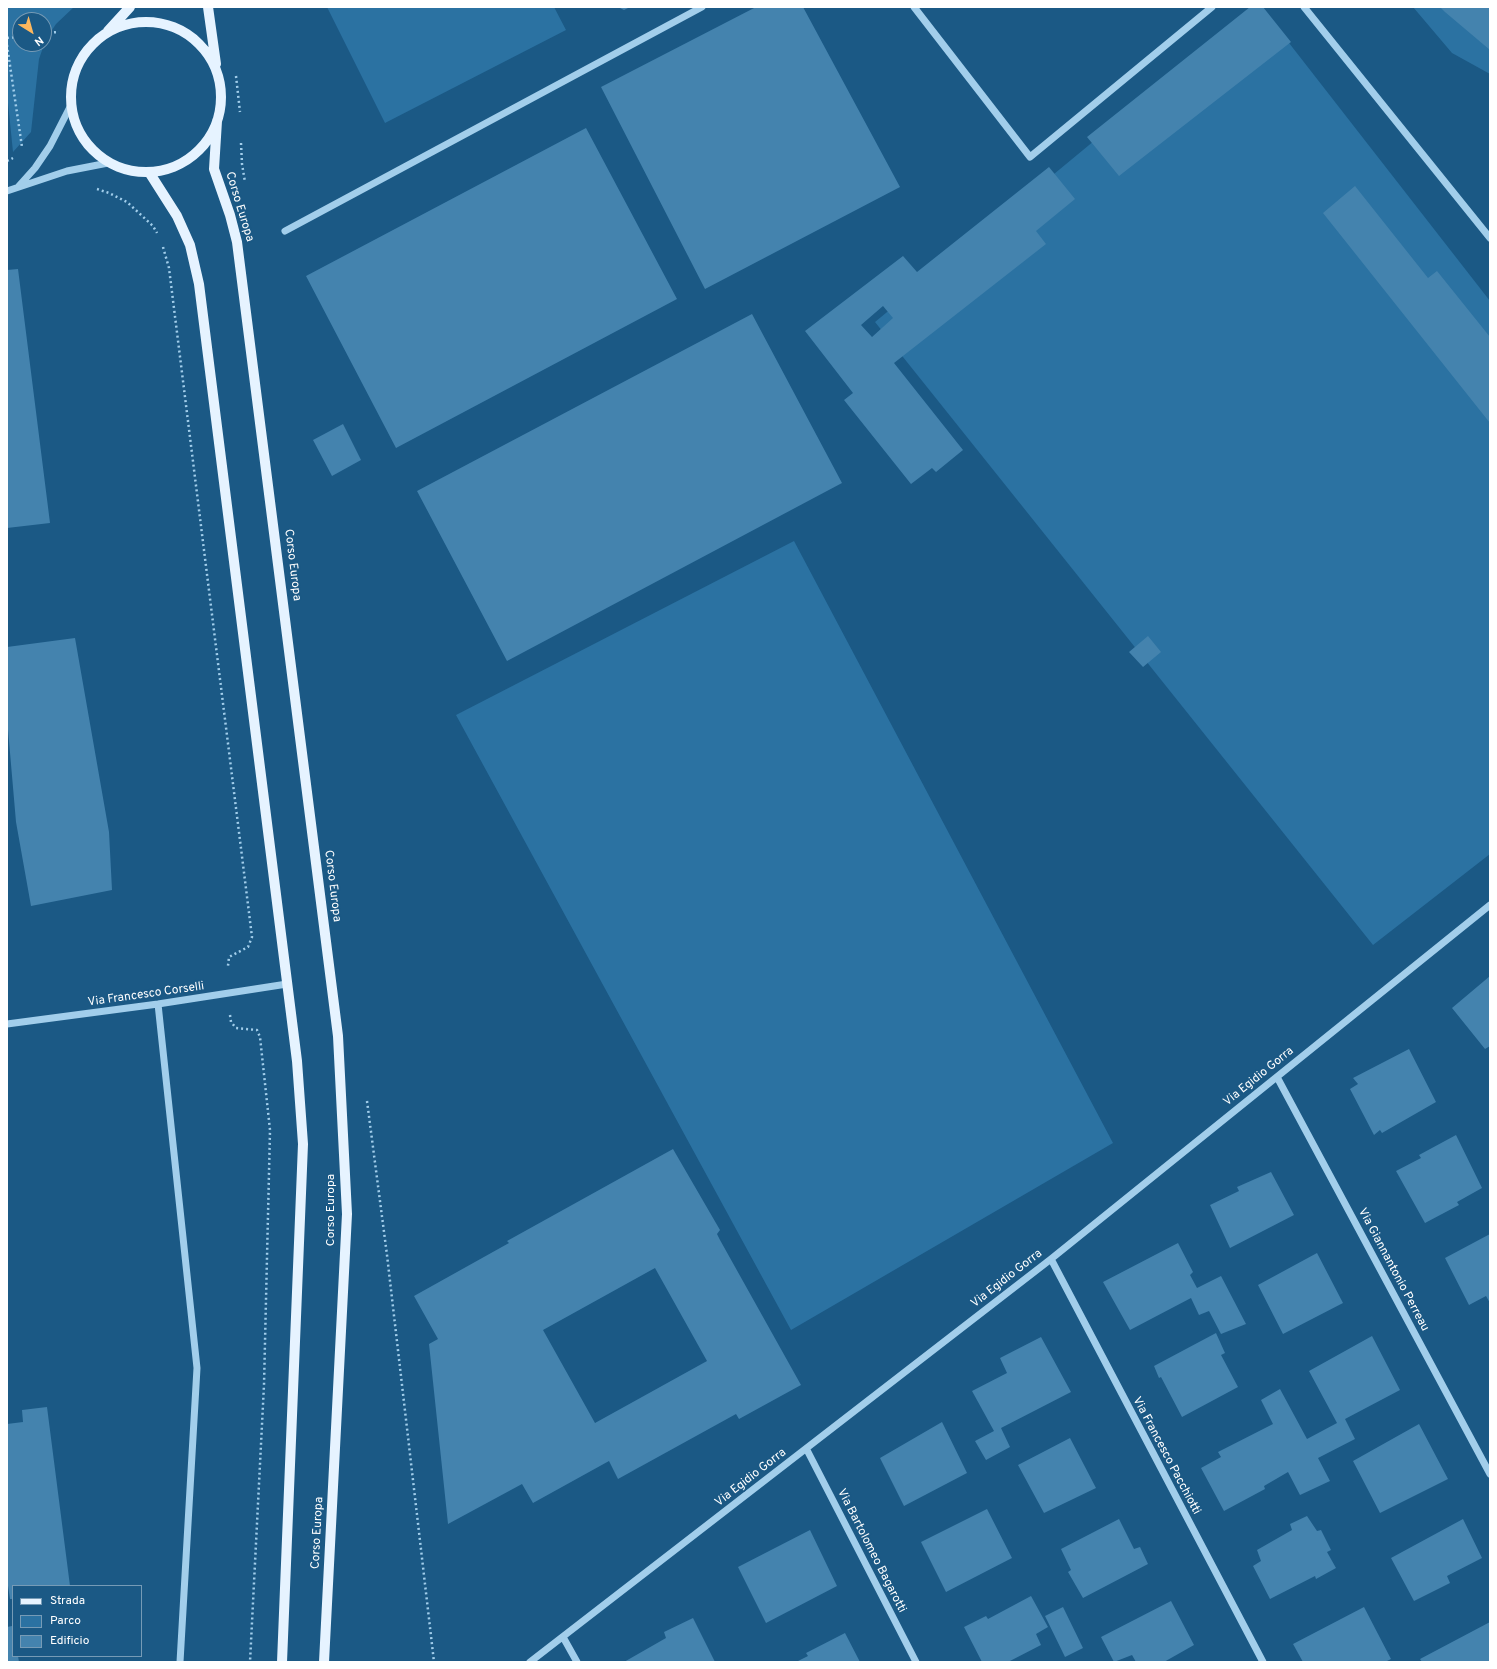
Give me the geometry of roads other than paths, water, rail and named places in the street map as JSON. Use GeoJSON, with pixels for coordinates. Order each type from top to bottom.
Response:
{"type":"FeatureCollection","features":[{"type":"Feature","properties":{"kind":"main road"},"geometry":{"type":"LineString","coordinates":[[130,7],[107,33],[91,46],[79,64],[72,83],[71,105],[77,128],[90,147],[108,162],[126,170],[149,172],[171,168],[191,157],[207,141],[217,121],[221,95],[216,70],[208,7]]}},
{"type":"Feature","properties":{"kind":"main road"},"geometry":{"type":"LineString","coordinates":[[107,33],[127,24],[149,22],[170,26],[190,36],[206,51],[216,70]]}},
{"type":"Feature","properties":{"kind":"main road","name":"Corso Europa"},"geometry":{"type":"LineString","coordinates":[[217,121],[214,169],[230,215],[237,242],[338,1036],[347,1214],[324,1662]]}},
{"type":"Feature","properties":{"kind":"main road"},"geometry":{"type":"LineString","coordinates":[[149,172],[177,216],[190,245],[198,284],[298,1061],[303,1144],[282,1662]]}},
{"type":"Feature","properties":{"kind":"street"},"geometry":{"type":"LineString","coordinates":[[285,231],[702,7]]}},
{"type":"Feature","properties":{"kind":"street"},"geometry":{"type":"LineString","coordinates":[[914,7],[1030,156],[1212,7]]}},
{"type":"Feature","properties":{"kind":"street"},"geometry":{"type":"LineString","coordinates":[[1304,7],[1490,238]]}},
{"type":"Feature","properties":{"kind":"street"},"geometry":{"type":"LineString","coordinates":[[18,187],[35,168],[50,146],[71,105]]}},
{"type":"Feature","properties":{"kind":"street"},"geometry":{"type":"LineString","coordinates":[[7,191],[67,171],[108,162]]}},
{"type":"Feature","properties":{"kind":"street","name":"Via Egidio Gorra"},"geometry":{"type":"LineString","coordinates":[[530,1662],[1051,1259],[1490,905]]}},
{"type":"Feature","properties":{"kind":"street","name":"Via Francesco Corselli"},"geometry":{"type":"LineString","coordinates":[[7,1024],[158,1004],[287,984]]}},
{"type":"Feature","properties":{"kind":"street"},"geometry":{"type":"LineString","coordinates":[[158,1004],[198,1368],[180,1662]]}},
{"type":"Feature","properties":{"kind":"street","name":"Via Giannantonio Perreau"},"geometry":{"type":"LineString","coordinates":[[1277,1077],[1490,1474]]}},
{"type":"Feature","properties":{"kind":"street","name":"Via Francesco Pacchiotti"},"geometry":{"type":"LineString","coordinates":[[1051,1259],[1263,1662]]}},
{"type":"Feature","properties":{"kind":"street","name":"Via Bartolomeo Bagarotti"},"geometry":{"type":"LineString","coordinates":[[806,1450],[916,1662]]}},
{"type":"Feature","properties":{"kind":"street"},"geometry":{"type":"LineString","coordinates":[[563,1637],[577,1662]]}}]}
